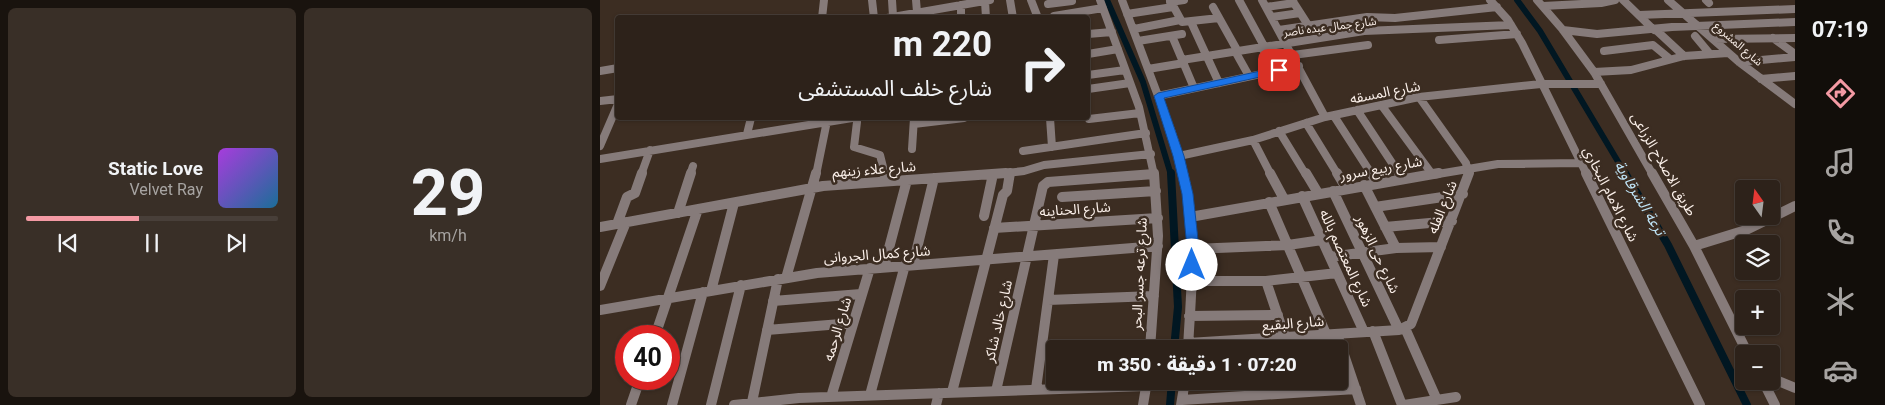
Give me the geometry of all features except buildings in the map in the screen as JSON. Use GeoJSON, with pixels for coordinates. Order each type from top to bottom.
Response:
{"type":"FeatureCollection","features":[{"type":"Feature","properties":{"kind":"street"},"geometry":{"type":"LineString","coordinates":[[822,15],[824,0]]}},
{"type":"Feature","properties":{"kind":"street"},"geometry":{"type":"LineString","coordinates":[[872,0],[874,15]]}},
{"type":"Feature","properties":{"kind":"street"},"geometry":{"type":"LineString","coordinates":[[890,15],[892,0]]}},
{"type":"Feature","properties":{"kind":"street"},"geometry":{"type":"LineString","coordinates":[[916,0],[916,12]]}},
{"type":"Feature","properties":{"kind":"street"},"geometry":{"type":"LineString","coordinates":[[937,0],[938,9]]}},
{"type":"Feature","properties":{"kind":"street"},"geometry":{"type":"LineString","coordinates":[[900,15],[988,0],[986,15]]}},
{"type":"Feature","properties":{"kind":"street"},"geometry":{"type":"LineString","coordinates":[[1010,0],[1012,15]]}},
{"type":"Feature","properties":{"kind":"street"},"geometry":{"type":"LineString","coordinates":[[1031,0],[1037,15]]}},
{"type":"Feature","properties":{"kind":"street"},"geometry":{"type":"LineString","coordinates":[[1048,5],[1071,0],[1076,15],[1101,4]]}},
{"type":"Feature","properties":{"kind":"street"},"geometry":{"type":"LineString","coordinates":[[1122,0],[1179,156],[1188,194],[1193,249],[1188,340]]}},
{"type":"Feature","properties":{"kind":"street"},"geometry":{"type":"LineString","coordinates":[[1128,14],[1184,0]]}},
{"type":"Feature","properties":{"kind":"street"},"geometry":{"type":"LineString","coordinates":[[1239,0],[1262,46],[1279,70]]}},
{"type":"Feature","properties":{"kind":"street","name":"شارع الامام البخاري"},"geometry":{"type":"LineString","coordinates":[[1490,0],[1517,34],[1545,84],[1579,163],[1700,405]]}},
{"type":"Feature","properties":{"kind":"street"},"geometry":{"type":"LineString","coordinates":[[1540,3],[1615,0]]}},
{"type":"Feature","properties":{"kind":"street"},"geometry":{"type":"LineString","coordinates":[[1623,0],[1684,56]]}},
{"type":"Feature","properties":{"kind":"street","name":"شارع المشروع"},"geometry":{"type":"LineString","coordinates":[[1668,0],[1700,26],[1738,62],[1795,104]]}},
{"type":"Feature","properties":{"kind":"street"},"geometry":{"type":"LineString","coordinates":[[1308,25],[1293,2],[1264,4],[1329,117],[1377,183]]}},
{"type":"Feature","properties":{"kind":"street"},"geometry":{"type":"LineString","coordinates":[[1171,3],[1181,21]]}},
{"type":"Feature","properties":{"kind":"street","name":"طريق الاصلاح الزراعى"},"geometry":{"type":"LineString","coordinates":[[1540,3],[1594,72],[1694,246],[1744,345]]}},
{"type":"Feature","properties":{"kind":"street","name":"شارع ترعه جسر البحر"},"geometry":{"type":"LineString","coordinates":[[1101,4],[1140,113],[1151,154],[1154,174],[1158,218],[1158,246],[1151,340]]}},
{"type":"Feature","properties":{"kind":"street"},"geometry":{"type":"LineString","coordinates":[[1213,7],[1249,76]]}},
{"type":"Feature","properties":{"kind":"street"},"geometry":{"type":"LineString","coordinates":[[1279,30],[1370,17],[1395,18],[1496,8]]}},
{"type":"Feature","properties":{"kind":"street"},"geometry":{"type":"LineString","coordinates":[[1770,10],[1791,22],[1795,28]]}},
{"type":"Feature","properties":{"kind":"street"},"geometry":{"type":"LineString","coordinates":[[1639,15],[1684,12],[1794,10]]}},
{"type":"Feature","properties":{"kind":"street"},"geometry":{"type":"LineString","coordinates":[[1272,17],[1300,13]]}},
{"type":"Feature","properties":{"kind":"street"},"geometry":{"type":"LineString","coordinates":[[1134,29],[1181,21],[1191,22],[1219,18]]}},
{"type":"Feature","properties":{"kind":"street"},"geometry":{"type":"LineString","coordinates":[[1191,22],[1219,83]]}},
{"type":"Feature","properties":{"kind":"street"},"geometry":{"type":"LineString","coordinates":[[1563,30],[1597,34],[1700,26],[1791,22]]}},
{"type":"Feature","properties":{"kind":"street","name":"شارع جمال عبده ناصر"},"geometry":{"type":"LineString","coordinates":[[1148,69],[1262,46],[1371,30],[1511,25]]}},
{"type":"Feature","properties":{"kind":"street"},"geometry":{"type":"LineString","coordinates":[[1090,34],[1112,32]]}},
{"type":"Feature","properties":{"kind":"street"},"geometry":{"type":"LineString","coordinates":[[1138,41],[1182,34]]}},
{"type":"Feature","properties":{"kind":"street"},"geometry":{"type":"LineString","coordinates":[[1439,40],[1517,34]]}},
{"type":"Feature","properties":{"kind":"street"},"geometry":{"type":"LineString","coordinates":[[1172,36],[1194,88]]}},
{"type":"Feature","properties":{"kind":"street"},"geometry":{"type":"LineString","coordinates":[[1695,36],[1710,54]]}},
{"type":"Feature","properties":{"kind":"street"},"geometry":{"type":"LineString","coordinates":[[1773,38],[1795,55]]}},
{"type":"Feature","properties":{"kind":"street"},"geometry":{"type":"LineString","coordinates":[[1714,39],[1795,38]]}},
{"type":"Feature","properties":{"kind":"street"},"geometry":{"type":"LineString","coordinates":[[1294,55],[1368,45]]}},
{"type":"Feature","properties":{"kind":"street"},"geometry":{"type":"LineString","coordinates":[[1604,51],[1653,45],[1670,59]]}},
{"type":"Feature","properties":{"kind":"street"},"geometry":{"type":"LineString","coordinates":[[1090,54],[1118,49]]}},
{"type":"Feature","properties":{"kind":"street"},"geometry":{"type":"LineString","coordinates":[[1594,72],[1631,70],[1684,56],[1728,53]]}},
{"type":"Feature","properties":{"kind":"street"},"geometry":{"type":"LineString","coordinates":[[1738,62],[1795,55]]}},
{"type":"Feature","properties":{"kind":"street"},"geometry":{"type":"LineString","coordinates":[[1158,96],[1299,66]]}},
{"type":"Feature","properties":{"kind":"street"},"geometry":{"type":"LineString","coordinates":[[600,71],[615,68]]}},
{"type":"Feature","properties":{"kind":"street"},"geometry":{"type":"LineString","coordinates":[[1090,76],[1125,70]]}},
{"type":"Feature","properties":{"kind":"street"},"geometry":{"type":"LineString","coordinates":[[1761,79],[1795,76]]}},
{"type":"Feature","properties":{"kind":"street"},"geometry":{"type":"LineString","coordinates":[[1090,89],[1130,83]]}},
{"type":"Feature","properties":{"kind":"street","name":"شارع المسقه"},"geometry":{"type":"LineString","coordinates":[[1179,156],[1253,140],[1306,123],[1357,110],[1419,98],[1545,84],[1601,84]]}},
{"type":"Feature","properties":{"kind":"street"},"geometry":{"type":"LineString","coordinates":[[1784,96],[1795,94]]}},
{"type":"Feature","properties":{"kind":"street","name":"شارع الفله"},"geometry":{"type":"LineString","coordinates":[[1402,329],[1411,324],[1469,177],[1469,168],[1419,98]]}},
{"type":"Feature","properties":{"kind":"street"},"geometry":{"type":"LineString","coordinates":[[600,101],[615,99]]}},
{"type":"Feature","properties":{"kind":"street"},"geometry":{"type":"LineString","coordinates":[[1382,106],[1432,174]]}},
{"type":"Feature","properties":{"kind":"street"},"geometry":{"type":"LineString","coordinates":[[1357,110],[1402,178]]}},
{"type":"Feature","properties":{"kind":"street"},"geometry":{"type":"LineString","coordinates":[[600,146],[615,111]]}},
{"type":"Feature","properties":{"kind":"street"},"geometry":{"type":"LineString","coordinates":[[1090,119],[1140,113]]}},
{"type":"Feature","properties":{"kind":"street"},"geometry":{"type":"LineString","coordinates":[[746,134],[750,120]]}},
{"type":"Feature","properties":{"kind":"street"},"geometry":{"type":"LineString","coordinates":[[600,159],[746,134],[780,126],[855,120],[854,147],[880,155],[886,182]]}},
{"type":"Feature","properties":{"kind":"street"},"geometry":{"type":"LineString","coordinates":[[912,149],[914,121],[931,120]]}},
{"type":"Feature","properties":{"kind":"street"},"geometry":{"type":"LineString","coordinates":[[1050,120],[1052,146]]}},
{"type":"Feature","properties":{"kind":"street"},"geometry":{"type":"LineString","coordinates":[[758,403],[767,330],[774,301],[813,188],[827,121]]}},
{"type":"Feature","properties":{"kind":"street"},"geometry":{"type":"LineString","coordinates":[[1306,123],[1346,188]]}},
{"type":"Feature","properties":{"kind":"street"},"geometry":{"type":"LineString","coordinates":[[1279,131],[1318,193]]}},
{"type":"Feature","properties":{"kind":"street"},"geometry":{"type":"LineString","coordinates":[[1023,150],[1146,133]]}},
{"type":"Feature","properties":{"kind":"street"},"geometry":{"type":"LineString","coordinates":[[1253,140],[1284,199]]}},
{"type":"Feature","properties":{"kind":"street"},"geometry":{"type":"LineString","coordinates":[[600,286],[622,223],[627,196],[635,193],[650,150]]}},
{"type":"Feature","properties":{"kind":"street","name":"شارع علاء زينهم"},"geometry":{"type":"LineString","coordinates":[[600,227],[813,188],[1010,173],[1024,171],[1044,164],[1151,154]]}},
{"type":"Feature","properties":{"kind":"street","name":"شارع ربيع سرور"},"geometry":{"type":"LineString","coordinates":[[1190,217],[1402,178],[1469,168],[1498,164],[1579,163]]}},
{"type":"Feature","properties":{"kind":"street"},"geometry":{"type":"LineString","coordinates":[[678,212],[694,166]]}},
{"type":"Feature","properties":{"kind":"street"},"geometry":{"type":"LineString","coordinates":[[952,392],[1003,195],[1007,191],[1010,173]]}},
{"type":"Feature","properties":{"kind":"street"},"geometry":{"type":"LineString","coordinates":[[984,216],[993,174]]}},
{"type":"Feature","properties":{"kind":"street","name":"شارع خالد شاكر"},"geometry":{"type":"LineString","coordinates":[[996,391],[1042,186],[1046,183],[1154,174]]}},
{"type":"Feature","properties":{"kind":"street"},"geometry":{"type":"LineString","coordinates":[[870,395],[934,178]]}},
{"type":"Feature","properties":{"kind":"street"},"geometry":{"type":"LineString","coordinates":[[884,267],[907,180]]}},
{"type":"Feature","properties":{"kind":"street"},"geometry":{"type":"LineString","coordinates":[[1364,185],[1396,248]]}},
{"type":"Feature","properties":{"kind":"street"},"geometry":{"type":"LineString","coordinates":[[1062,197],[1156,191]]}},
{"type":"Feature","properties":{"kind":"street","name":"شارع حى الزهور"},"geometry":{"type":"LineString","coordinates":[[1333,191],[1402,329]]}},
{"type":"Feature","properties":{"kind":"street"},"geometry":{"type":"LineString","coordinates":[[1375,207],[1462,194]]}},
{"type":"Feature","properties":{"kind":"street","name":"شارع المعتصم بالله"},"geometry":{"type":"LineString","coordinates":[[1302,196],[1368,332]]}},
{"type":"Feature","properties":{"kind":"street"},"geometry":{"type":"LineString","coordinates":[[1269,202],[1356,389],[1361,405]]}},
{"type":"Feature","properties":{"kind":"street"},"geometry":{"type":"LineString","coordinates":[[672,405],[734,203]]}},
{"type":"Feature","properties":{"kind":"street"},"geometry":{"type":"LineString","coordinates":[[1694,246],[1746,230],[1795,206]]}},
{"type":"Feature","properties":{"kind":"street"},"geometry":{"type":"LineString","coordinates":[[659,325],[698,209]]}},
{"type":"Feature","properties":{"kind":"street","name":"شارع الحناينه"},"geometry":{"type":"LineString","coordinates":[[994,228],[1158,218]]}},
{"type":"Feature","properties":{"kind":"street"},"geometry":{"type":"LineString","coordinates":[[1385,227],[1452,222]]}},
{"type":"Feature","properties":{"kind":"street"},"geometry":{"type":"LineString","coordinates":[[1193,249],[1288,245],[1322,240]]}},
{"type":"Feature","properties":{"kind":"street","name":"شارع كمال الجروانى"},"geometry":{"type":"LineString","coordinates":[[600,310],[782,279],[870,268],[1158,246]]}},
{"type":"Feature","properties":{"kind":"street"},"geometry":{"type":"LineString","coordinates":[[1330,257],[1396,248],[1441,247]]}},
{"type":"Feature","properties":{"kind":"street"},"geometry":{"type":"LineString","coordinates":[[1036,389],[1054,255]]}},
{"type":"Feature","properties":{"kind":"street","name":"شارع الرحمه"},"geometry":{"type":"LineString","coordinates":[[831,397],[870,268]]}},
{"type":"Feature","properties":{"kind":"street"},"geometry":{"type":"LineString","coordinates":[[1191,281],[1266,281],[1338,273]]}},
{"type":"Feature","properties":{"kind":"street"},"geometry":{"type":"LineString","coordinates":[[1266,281],[1285,337]]}},
{"type":"Feature","properties":{"kind":"street"},"geometry":{"type":"LineString","coordinates":[[711,405],[741,286]]}},
{"type":"Feature","properties":{"kind":"street"},"geometry":{"type":"LineString","coordinates":[[774,301],[861,294]]}},
{"type":"Feature","properties":{"kind":"street"},"geometry":{"type":"LineString","coordinates":[[1048,300],[1154,296]]}},
{"type":"Feature","properties":{"kind":"street"},"geometry":{"type":"LineString","coordinates":[[1189,316],[1278,315]]}},
{"type":"Feature","properties":{"kind":"street"},"geometry":{"type":"LineString","coordinates":[[767,330],[853,323]]}},
{"type":"Feature","properties":{"kind":"street"},"geometry":{"type":"LineString","coordinates":[[1402,329],[1436,400]]}},
{"type":"Feature","properties":{"kind":"street","name":"شارع البقيع"},"geometry":{"type":"LineString","coordinates":[[1280,340],[1285,337],[1402,329]]}},
{"type":"Feature","properties":{"kind":"street"},"geometry":{"type":"LineString","coordinates":[[1368,332],[1403,405],[1456,397]]}},
{"type":"Feature","properties":{"kind":"street"},"geometry":{"type":"LineString","coordinates":[[1304,336],[1305,340]]}},
{"type":"Feature","properties":{"kind":"street"},"geometry":{"type":"LineString","coordinates":[[1780,382],[1795,388]]}},
{"type":"Feature","properties":{"kind":"street"},"geometry":{"type":"LineString","coordinates":[[734,405],[831,397],[1046,388]]}},
{"type":"Feature","properties":{"kind":"street"},"geometry":{"type":"LineString","coordinates":[[1181,402],[1356,389]]}},
{"type":"Feature","properties":{"kind":"street"},"geometry":{"type":"LineString","coordinates":[[631,405],[636,390]]}},
{"type":"Feature","properties":{"kind":"street"},"geometry":{"type":"LineString","coordinates":[[1143,405],[1146,390]]}},
{"type":"Feature","properties":{"kind":"street"},"geometry":{"type":"LineString","coordinates":[[1767,390],[1776,405]]}},
{"type":"Feature","properties":{"kind":"street"},"geometry":{"type":"LineString","coordinates":[[936,405],[938,393]]}},
{"type":"Feature","properties":{"kind":"waterway"},"geometry":{"type":"LineString","coordinates":[[1107,0],[1143,82],[1171,175]]}},
{"type":"Feature","properties":{"kind":"waterway","name":"ترعة الشرقاوية"},"geometry":{"type":"LineString","coordinates":[[1517,0],[1540,31],[1626,175]]}},
{"type":"Feature","properties":{"kind":"waterway"},"geometry":{"type":"LineString","coordinates":[[1171,173],[1178,307],[1175,340]]}},
{"type":"Feature","properties":{"kind":"waterway","name":"ترعة الشرقاوية"},"geometry":{"type":"LineString","coordinates":[[1625,173],[1668,245],[1747,405]]}},
{"type":"Feature","properties":{"kind":"waterway"},"geometry":{"type":"LineString","coordinates":[[1170,405],[1171,390]]}},
{"type":"Feature","properties":{"kind":"route"},"geometry":{"type":"LineString","coordinates":[[1192,265],[1193,249],[1188,194],[1179,156],[1158,96],[1279,70]]}}]}
